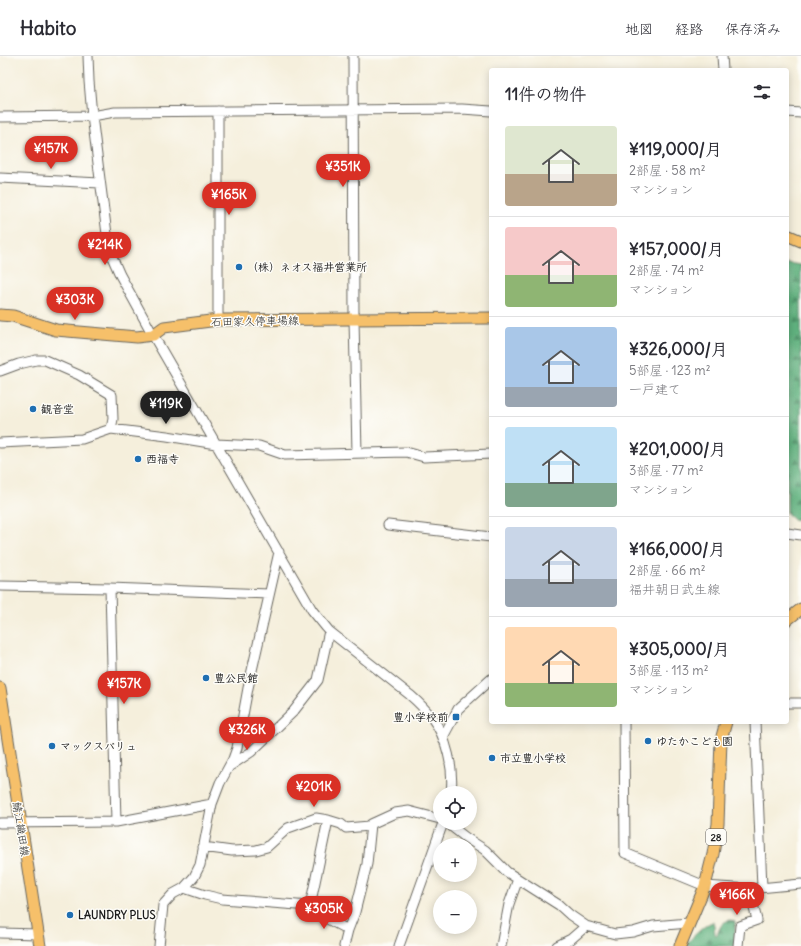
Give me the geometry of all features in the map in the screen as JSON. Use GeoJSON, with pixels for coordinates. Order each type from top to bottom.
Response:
{"type":"FeatureCollection","features":[{"type":"Feature","properties":{"kind":"main road"},"geometry":{"type":"LineString","coordinates":[[789,236],[801,241]]}},
{"type":"Feature","properties":{"kind":"main road","name":"石田家久停車場線"},"geometry":{"type":"LineString","coordinates":[[0,315],[12,316],[56,330],[136,337],[153,336],[164,327],[218,320],[489,318]]}},
{"type":"Feature","properties":{"kind":"main road"},"geometry":{"type":"LineString","coordinates":[[789,618],[801,609]]}},
{"type":"Feature","properties":{"kind":"main road","name":"鯖江織田線"},"geometry":{"type":"LineString","coordinates":[[0,688],[40,946]]}},
{"type":"Feature","properties":{"kind":"main road","name":"28"},"geometry":{"type":"LineString","coordinates":[[680,946],[705,886],[713,854],[718,824],[721,740],[725,724]]}},
{"type":"Feature","properties":{"kind":"street"},"geometry":{"type":"LineString","coordinates":[[88,56],[88,81],[100,183],[110,250],[120,275],[153,336],[312,610],[329,631],[421,705],[434,719],[443,737],[452,776],[451,786]]}},
{"type":"Feature","properties":{"kind":"street"},"geometry":{"type":"LineString","coordinates":[[353,56],[354,319],[357,453]]}},
{"type":"Feature","properties":{"kind":"street"},"geometry":{"type":"LineString","coordinates":[[722,56],[723,68]]}},
{"type":"Feature","properties":{"kind":"street"},"geometry":{"type":"LineString","coordinates":[[0,117],[92,116],[115,112],[462,109],[489,111]]}},
{"type":"Feature","properties":{"kind":"street"},"geometry":{"type":"LineString","coordinates":[[218,111],[218,320]]}},
{"type":"Feature","properties":{"kind":"street"},"geometry":{"type":"LineString","coordinates":[[789,112],[801,112]]}},
{"type":"Feature","properties":{"kind":"street"},"geometry":{"type":"LineString","coordinates":[[0,178],[100,183]]}},
{"type":"Feature","properties":{"kind":"street"},"geometry":{"type":"LineString","coordinates":[[0,371],[19,364],[36,360],[45,360],[79,375],[112,394],[113,418],[111,429]]}},
{"type":"Feature","properties":{"kind":"street"},"geometry":{"type":"LineString","coordinates":[[0,443],[82,439],[111,429],[216,444],[259,446],[285,455],[406,452],[424,457],[489,454]]}},
{"type":"Feature","properties":{"kind":"street"},"geometry":{"type":"LineString","coordinates":[[388,525],[489,537]]}},
{"type":"Feature","properties":{"kind":"street"},"geometry":{"type":"LineString","coordinates":[[789,533],[801,535]]}},
{"type":"Feature","properties":{"kind":"street"},"geometry":{"type":"LineString","coordinates":[[159,946],[163,905],[173,894],[184,888],[194,877],[200,865],[210,821],[212,804],[220,783],[233,759],[237,748],[248,688],[279,552]]}},
{"type":"Feature","properties":{"kind":"street"},"geometry":{"type":"LineString","coordinates":[[0,586],[110,588],[269,594]]}},
{"type":"Feature","properties":{"kind":"street"},"geometry":{"type":"LineString","coordinates":[[110,588],[116,822]]}},
{"type":"Feature","properties":{"kind":"street"},"geometry":{"type":"LineString","coordinates":[[229,766],[251,752],[293,712],[318,680],[329,631]]}},
{"type":"Feature","properties":{"kind":"street"},"geometry":{"type":"LineString","coordinates":[[443,737],[458,709],[489,681]]}},
{"type":"Feature","properties":{"kind":"street"},"geometry":{"type":"LineString","coordinates":[[789,703],[801,703]]}},
{"type":"Feature","properties":{"kind":"street"},"geometry":{"type":"LineString","coordinates":[[624,724],[625,853],[705,886],[749,888],[801,884]]}},
{"type":"Feature","properties":{"kind":"street"},"geometry":{"type":"LineString","coordinates":[[755,724],[762,887]]}},
{"type":"Feature","properties":{"kind":"street"},"geometry":{"type":"LineString","coordinates":[[0,823],[116,822],[212,804]]}},
{"type":"Feature","properties":{"kind":"street"},"geometry":{"type":"LineString","coordinates":[[344,946],[367,864],[370,824],[394,813],[409,811],[433,817]]}},
{"type":"Feature","properties":{"kind":"street"},"geometry":{"type":"LineString","coordinates":[[203,847],[232,851],[256,850],[267,847],[288,828],[316,818],[328,820],[340,824],[346,828],[370,826]]}},
{"type":"Feature","properties":{"kind":"street"},"geometry":{"type":"LineString","coordinates":[[310,906],[328,820]]}},
{"type":"Feature","properties":{"kind":"street"},"geometry":{"type":"LineString","coordinates":[[399,946],[440,830]]}},
{"type":"Feature","properties":{"kind":"street"},"geometry":{"type":"LineString","coordinates":[[456,830],[485,850],[507,872],[559,906],[586,926],[615,934],[632,932],[653,926],[689,923]]}},
{"type":"Feature","properties":{"kind":"street"},"geometry":{"type":"LineString","coordinates":[[501,946],[509,904],[518,879]]}},
{"type":"Feature","properties":{"kind":"street"},"geometry":{"type":"LineString","coordinates":[[184,888],[222,899],[310,906],[320,915],[348,930]]}},
{"type":"Feature","properties":{"kind":"street"},"geometry":{"type":"LineString","coordinates":[[738,946],[740,926],[757,920],[749,888]]}},
{"type":"Feature","properties":{"kind":"street"},"geometry":{"type":"LineString","coordinates":[[557,946],[571,939],[586,926]]}},
{"type":"Feature","properties":{"kind":"street"},"geometry":{"type":"LineString","coordinates":[[0,933],[38,934]]}},
{"type":"Feature","properties":{"kind":"green space"},"geometry":{"type":"Polygon","coordinates":[[[789,263],[801,265],[801,520],[792,519],[789,515],[789,263]]]}},
{"type":"Feature","properties":{"kind":"green space"},"geometry":{"type":"Polygon","coordinates":[[[731,920],[735,922],[735,946],[685,946],[706,925],[713,922],[715,934],[717,935],[723,923],[731,920]]]}},
{"type":"Feature","properties":{"kind":"place","name":"（株）ネオス福井営業所"},"geometry":{"type":"Point","coordinates":[239,267]}},
{"type":"Feature","properties":{"kind":"place","name":"観音堂"},"geometry":{"type":"Point","coordinates":[33,409]}},
{"type":"Feature","properties":{"kind":"place","name":"西福寺"},"geometry":{"type":"Point","coordinates":[138,459]}},
{"type":"Feature","properties":{"kind":"place","name":"豊公民館"},"geometry":{"type":"Point","coordinates":[206,678]}},
{"type":"Feature","properties":{"kind":"place","name":"豊小学校前"},"geometry":{"type":"Point","coordinates":[456,717]}},
{"type":"Feature","properties":{"kind":"place","name":"ゆたかこども園"},"geometry":{"type":"Point","coordinates":[648,741]}},
{"type":"Feature","properties":{"kind":"place","name":"マックスバリュ"},"geometry":{"type":"Point","coordinates":[52,746]}},
{"type":"Feature","properties":{"kind":"place","name":"市立豊小学校"},"geometry":{"type":"Point","coordinates":[492,758]}},
{"type":"Feature","properties":{"kind":"place","name":"LAUNDRY PLUS"},"geometry":{"type":"Point","coordinates":[70,915]}}]}
